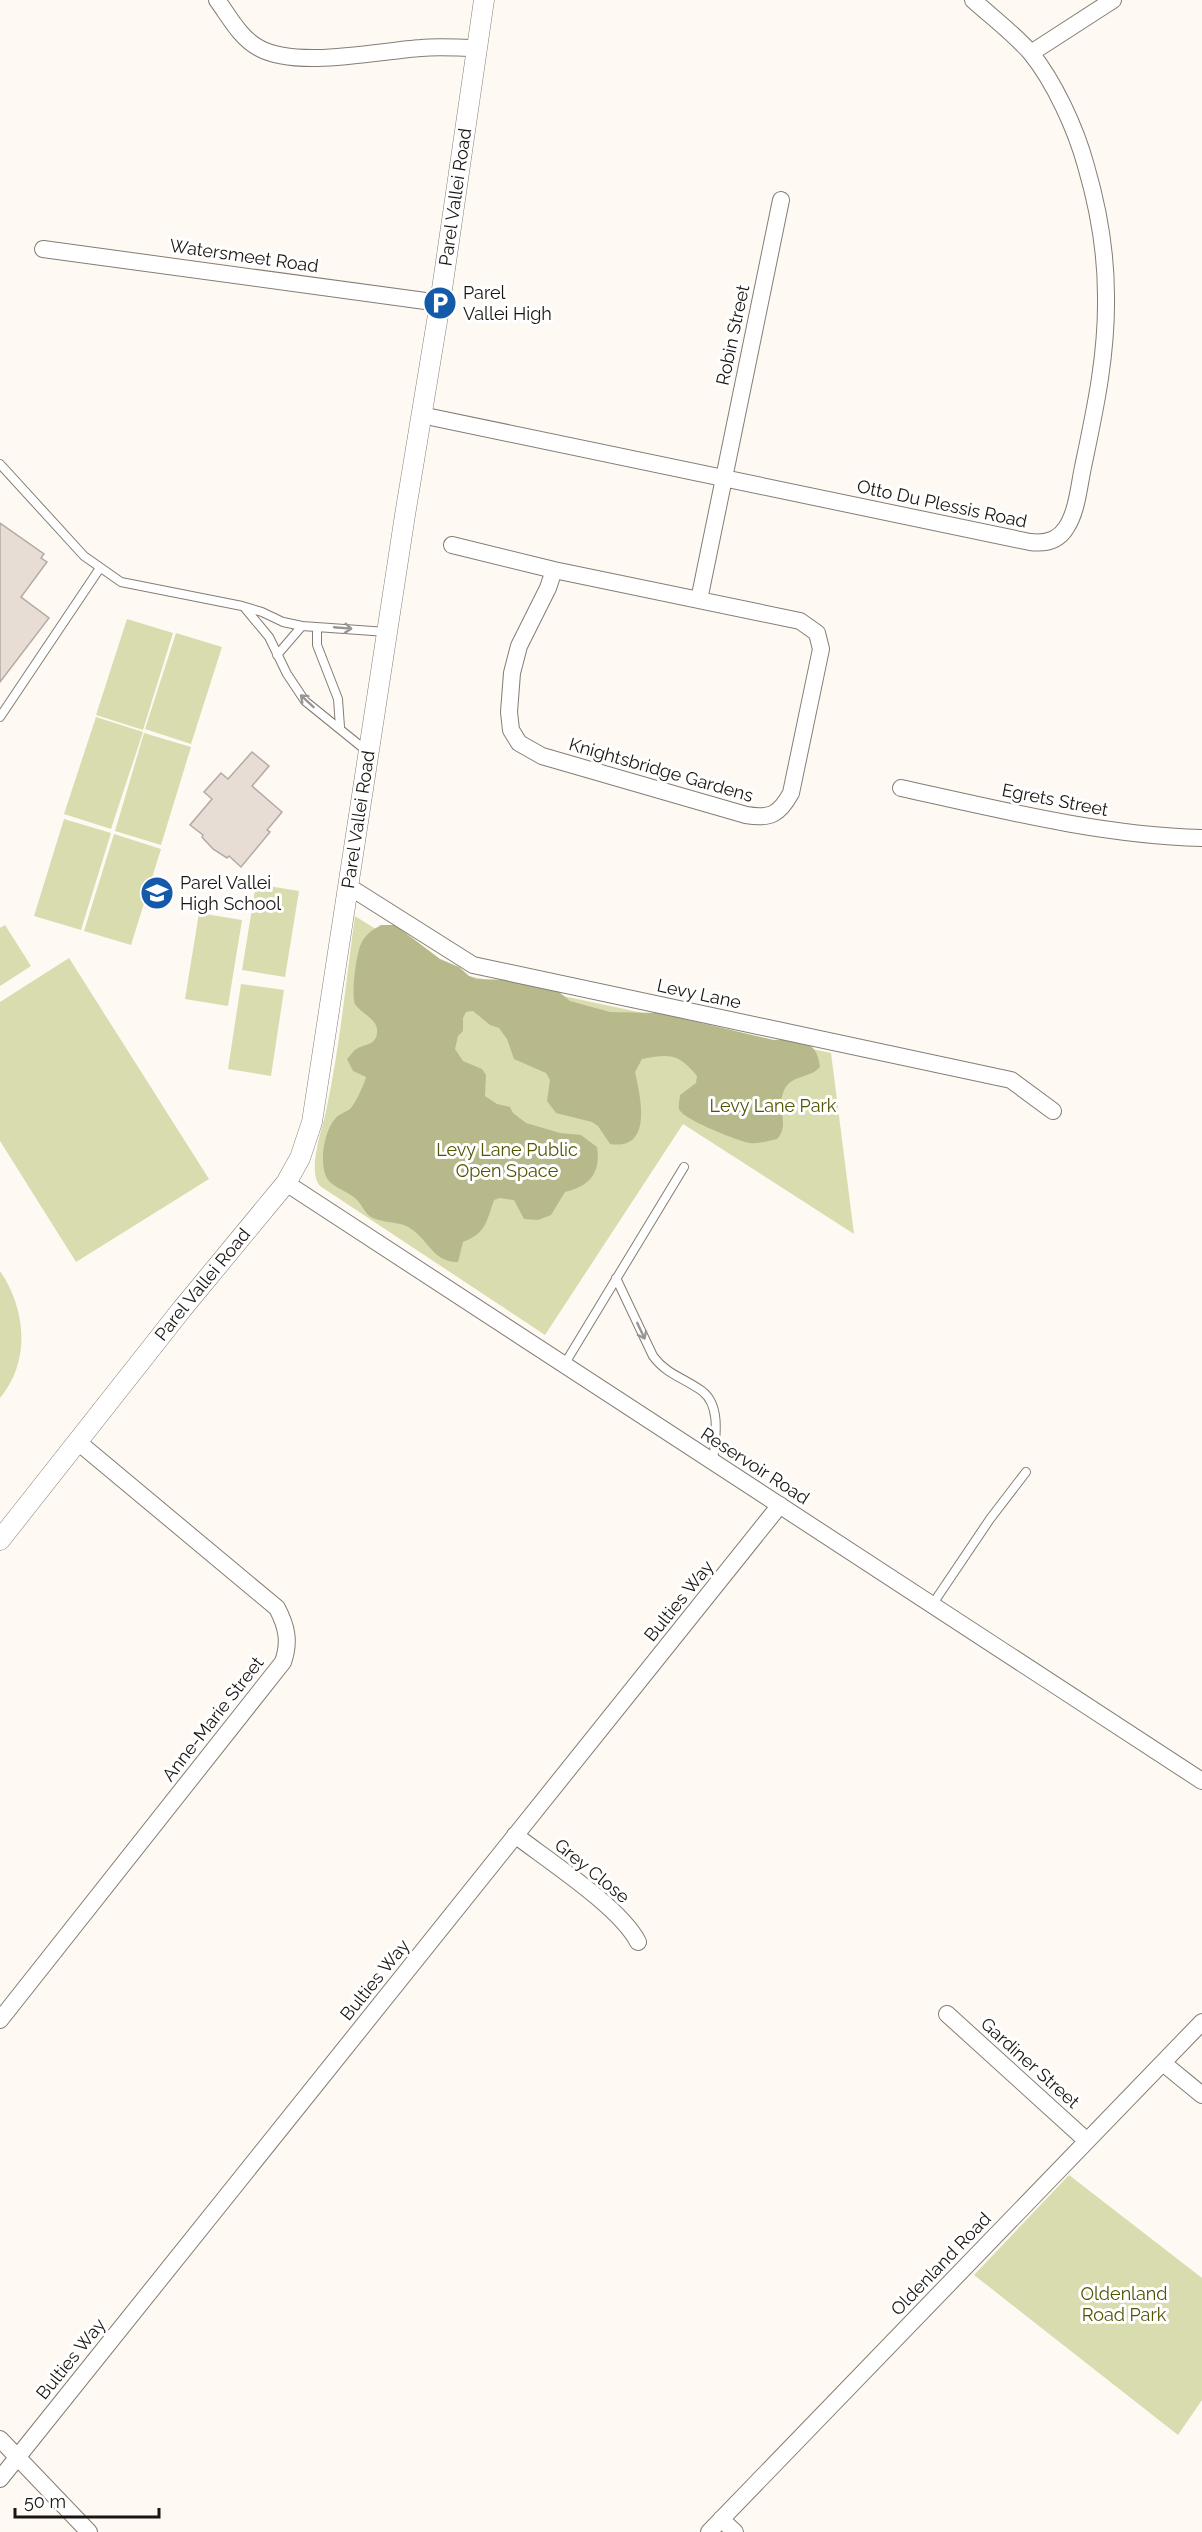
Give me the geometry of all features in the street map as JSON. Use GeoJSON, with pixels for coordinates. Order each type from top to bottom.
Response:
{"type":"FeatureCollection","features":[{"type":"Feature","properties":{"kind":"street"},"geometry":{"type":"LineString","coordinates":[[217,0],[252,43],[270,53],[284,56],[327,57],[424,48],[476,48]]}},
{"type":"Feature","properties":{"kind":"street","name":"Parel Vallei Road"},"geometry":{"type":"LineString","coordinates":[[0,1540],[182,1309],[286,1183],[300,1158],[312,1122],[440,303],[484,0]]}},
{"type":"Feature","properties":{"kind":"street","name":"Otto Du Plessis Road"},"geometry":{"type":"LineString","coordinates":[[421,415],[1030,542],[1050,541],[1066,528],[1072,516],[1101,377],[1106,339],[1106,294],[1100,228],[1086,166],[1073,128],[1045,73],[1031,53],[973,0]]}},
{"type":"Feature","properties":{"kind":"street"},"geometry":{"type":"LineString","coordinates":[[1031,53],[1113,0]]}},
{"type":"Feature","properties":{"kind":"street","name":"Robin Street"},"geometry":{"type":"LineString","coordinates":[[724,478],[781,200]]}},
{"type":"Feature","properties":{"kind":"street","name":"Watersmeet Road"},"geometry":{"type":"LineString","coordinates":[[43,249],[440,303]]}},
{"type":"Feature","properties":{"kind":"street"},"geometry":{"type":"LineString","coordinates":[[699,600],[724,478]]}},
{"type":"Feature","properties":{"kind":"street","name":"Knightsbridge Gardens"},"geometry":{"type":"LineString","coordinates":[[452,545],[554,570],[800,621],[810,626],[820,639],[821,649],[790,793],[784,806],[773,814],[761,817],[746,815],[542,756],[519,743],[510,724],[514,665],[519,646],[548,588],[554,570]]}},
{"type":"Feature","properties":{"kind":"street","name":"Egrets Street"},"geometry":{"type":"LineString","coordinates":[[901,788],[1085,828],[1154,837],[1202,838]]}},
{"type":"Feature","properties":{"kind":"street","name":"Levy Lane"},"geometry":{"type":"LineString","coordinates":[[348,886],[473,966],[1011,1080],[1053,1112]]}},
{"type":"Feature","properties":{"kind":"street","name":"Reservoir Road"},"geometry":{"type":"LineString","coordinates":[[286,1183],[1202,1781]]}},
{"type":"Feature","properties":{"kind":"street","name":"Anne-Marie Street"},"geometry":{"type":"LineString","coordinates":[[0,2020],[283,1662],[287,1651],[285,1624],[278,1608],[78,1442]]}},
{"type":"Feature","properties":{"kind":"street","name":"Bulties Way"},"geometry":{"type":"LineString","coordinates":[[0,2479],[780,1505]]}},
{"type":"Feature","properties":{"kind":"street","name":"Grey Close"},"geometry":{"type":"LineString","coordinates":[[515,1835],[614,1912],[633,1931],[638,1942]]}},
{"type":"Feature","properties":{"kind":"street","name":"Gardiner Street"},"geometry":{"type":"LineString","coordinates":[[947,2014],[1087,2141]]}},
{"type":"Feature","properties":{"kind":"street","name":"Oldenland Road"},"geometry":{"type":"LineString","coordinates":[[709,2532],[1202,2022]]}},
{"type":"Feature","properties":{"kind":"street"},"geometry":{"type":"LineString","coordinates":[[1163,2063],[1202,2095]]}},
{"type":"Feature","properties":{"kind":"street"},"geometry":{"type":"LineString","coordinates":[[0,2439],[89,2532]]}},
{"type":"Feature","properties":{"kind":"street"},"geometry":{"type":"LineString","coordinates":[[721,2519],[735,2532]]}},
{"type":"Feature","properties":{"kind":"lane"},"geometry":{"type":"LineString","coordinates":[[0,464],[84,556],[121,582],[131,586],[242,606],[262,612],[282,622],[302,626],[387,632]]}},
{"type":"Feature","properties":{"kind":"lane"},"geometry":{"type":"LineString","coordinates":[[0,717],[100,568]]}},
{"type":"Feature","properties":{"kind":"lane"},"geometry":{"type":"LineString","coordinates":[[242,606],[263,628],[291,681],[305,701],[369,752]]}},
{"type":"Feature","properties":{"kind":"lane"},"geometry":{"type":"LineString","coordinates":[[278,656],[302,626]]}},
{"type":"Feature","properties":{"kind":"lane"},"geometry":{"type":"LineString","coordinates":[[317,627],[317,645],[338,699],[340,727]]}},
{"type":"Feature","properties":{"kind":"lane"},"geometry":{"type":"LineString","coordinates":[[564,1365],[684,1167]]}},
{"type":"Feature","properties":{"kind":"lane"},"geometry":{"type":"LineString","coordinates":[[616,1278],[660,1366],[702,1391],[709,1399],[716,1430],[713,1463]]}},
{"type":"Feature","properties":{"kind":"lane"},"geometry":{"type":"LineString","coordinates":[[932,1605],[990,1519],[1026,1472]]}},
{"type":"Feature","properties":{"kind":"green space"},"geometry":{"type":"Polygon","coordinates":[[[127,619],[173,633],[143,730],[96,715],[127,619]]]}},
{"type":"Feature","properties":{"kind":"green space"},"geometry":{"type":"Polygon","coordinates":[[[176,633],[222,647],[191,744],[145,729],[176,633]]]}},
{"type":"Feature","properties":{"kind":"green space"},"geometry":{"type":"Polygon","coordinates":[[[96,717],[143,732],[111,829],[64,814],[96,717]]]}},
{"type":"Feature","properties":{"kind":"green space"},"geometry":{"type":"Polygon","coordinates":[[[144,733],[191,747],[161,845],[115,831],[144,733]]]}},
{"type":"Feature","properties":{"kind":"green space"},"geometry":{"type":"Polygon","coordinates":[[[64,819],[111,833],[81,930],[34,916],[64,819]]]}},
{"type":"Feature","properties":{"kind":"green space"},"geometry":{"type":"Polygon","coordinates":[[[114,834],[161,849],[131,945],[84,931],[114,834]]]}},
{"type":"Feature","properties":{"kind":"green space"},"geometry":{"type":"Polygon","coordinates":[[[256,884],[299,891],[285,977],[242,970],[256,884]]]}},
{"type":"Feature","properties":{"kind":"green space"},"geometry":{"type":"Polygon","coordinates":[[[199,913],[242,920],[228,1006],[185,999],[199,913]]]}},
{"type":"Feature","properties":{"kind":"green space","name":"Levy Lane Public Open Space"},"geometry":{"type":"Polygon","coordinates":[[[355,916],[441,970],[831,1053],[854,1234],[683,1124],[545,1335],[320,1186],[316,1179],[315,1161],[335,1063],[355,916]]]}},
{"type":"Feature","properties":{"kind":"green space"},"geometry":{"type":"Polygon","coordinates":[[[5,925],[31,966],[0,986],[0,928],[5,925]]]}},
{"type":"Feature","properties":{"kind":"green space","name":"Levy Lane Public Open Space"},"geometry":{"type":"Polygon","coordinates":[[[381,925],[395,925],[440,959],[459,967],[476,979],[511,980],[554,988],[570,1001],[610,1012],[659,1013],[774,1040],[798,1040],[805,1042],[815,1051],[820,1067],[786,1087],[781,1105],[783,1128],[777,1139],[753,1143],[711,1129],[682,1113],[679,1109],[680,1095],[696,1083],[697,1076],[679,1059],[660,1056],[642,1059],[635,1072],[641,1107],[639,1130],[633,1139],[624,1144],[610,1144],[598,1126],[592,1122],[556,1113],[547,1101],[550,1080],[546,1073],[514,1059],[507,1039],[499,1028],[490,1025],[473,1011],[466,1012],[463,1018],[463,1031],[458,1036],[455,1049],[463,1061],[482,1069],[486,1075],[485,1096],[497,1104],[510,1107],[513,1113],[526,1123],[560,1133],[581,1135],[597,1147],[598,1156],[592,1177],[581,1186],[565,1192],[551,1215],[538,1220],[524,1219],[514,1200],[500,1198],[494,1200],[481,1231],[463,1242],[458,1262],[449,1261],[435,1253],[412,1229],[370,1216],[355,1198],[331,1183],[324,1170],[323,1151],[327,1133],[338,1116],[352,1107],[366,1077],[353,1071],[347,1059],[356,1049],[375,1040],[377,1033],[372,1020],[355,1004],[354,984],[357,956],[361,944],[369,933],[381,925]]]}},
{"type":"Feature","properties":{"kind":"green space"},"geometry":{"type":"Polygon","coordinates":[[[69,958],[209,1179],[76,1262],[0,1141],[0,1002],[69,958]]]}},
{"type":"Feature","properties":{"kind":"green space"},"geometry":{"type":"Polygon","coordinates":[[[241,984],[284,990],[271,1076],[228,1069],[241,984]]]}},
{"type":"Feature","properties":{"kind":"green space"},"geometry":{"type":"Polygon","coordinates":[[[0,1271],[15,1302],[20,1318],[21,1335],[17,1368],[0,1398],[0,1271]]]}},
{"type":"Feature","properties":{"kind":"green space","name":"Oldenland Road Park"},"geometry":{"type":"Polygon","coordinates":[[[1069,2175],[1202,2278],[1202,2400],[1178,2435],[974,2275],[1069,2175]]]}},
{"type":"Feature","properties":{"kind":"building"},"geometry":{"type":"Polygon","coordinates":[[[0,523],[44,554],[41,558],[47,562],[21,597],[49,618],[0,682],[0,523]]]}},
{"type":"Feature","properties":{"kind":"building"},"geometry":{"type":"Polygon","coordinates":[[[252,752],[269,766],[252,786],[282,812],[267,830],[270,832],[241,867],[229,856],[227,858],[213,849],[202,837],[203,835],[190,825],[212,799],[204,792],[221,773],[228,779],[252,752]]]}},
{"type":"Feature","properties":{"kind":"place","name":"Parel Vallei High"},"geometry":{"type":"Point","coordinates":[440,303]}},
{"type":"Feature","properties":{"kind":"place","name":"Parel Vallei High School"},"geometry":{"type":"Point","coordinates":[157,893]}},
{"type":"Feature","properties":{"kind":"park label","name":"Levy Lane Park"},"geometry":{"type":"Point","coordinates":[773,1106]}}]}
